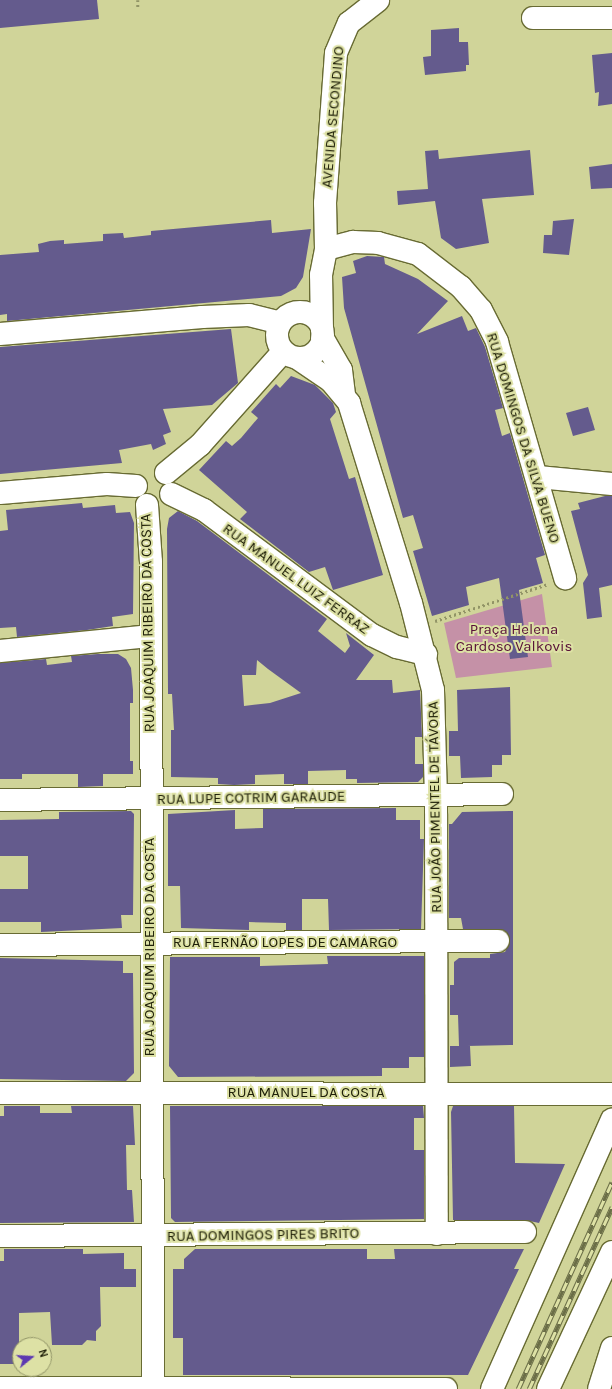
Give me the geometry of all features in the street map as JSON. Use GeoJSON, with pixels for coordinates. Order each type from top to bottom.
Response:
{"type":"FeatureCollection","features":[{"type":"Feature","properties":{"kind":"street","name":"AVENIDA SECONDINO"},"geometry":{"type":"LineString","coordinates":[[321,275],[326,249],[325,203],[336,53],[349,23],[378,0]]}},
{"type":"Feature","properties":{"kind":"street"},"geometry":{"type":"LineString","coordinates":[[533,18],[612,18]]}},
{"type":"Feature","properties":{"kind":"street","name":"RUA DOMINGOS DA SILVA BUENO"},"geometry":{"type":"LineString","coordinates":[[326,249],[353,242],[400,248],[418,254],[435,264],[461,287],[481,310],[497,342],[538,477],[566,578]]}},
{"type":"Feature","properties":{"kind":"street"},"geometry":{"type":"LineString","coordinates":[[290,355],[277,338],[286,318],[321,275]]}},
{"type":"Feature","properties":{"kind":"street"},"geometry":{"type":"LineString","coordinates":[[166,473],[200,445],[290,355],[317,350],[322,333],[321,275]]}},
{"type":"Feature","properties":{"kind":"street"},"geometry":{"type":"LineString","coordinates":[[0,334],[202,317],[249,316],[286,318],[314,317],[322,333]]}},
{"type":"Feature","properties":{"kind":"street","name":"RUA JOÃO PIMENTEL DE TÁVORA"},"geometry":{"type":"LineString","coordinates":[[322,333],[341,370],[344,395],[418,627],[426,654],[433,690],[436,795],[437,942],[435,1093],[437,1234]]}},
{"type":"Feature","properties":{"kind":"street","name":"RUA JOÃO PIMENTEL DE TÁVORA"},"geometry":{"type":"LineString","coordinates":[[290,355],[330,380],[344,395]]}},
{"type":"Feature","properties":{"kind":"street"},"geometry":{"type":"LineString","coordinates":[[155,469],[166,473],[172,483],[171,494],[158,506],[147,505],[138,497],[136,486],[144,472],[155,469]]}},
{"type":"Feature","properties":{"kind":"street"},"geometry":{"type":"LineString","coordinates":[[538,477],[612,484]]}},
{"type":"Feature","properties":{"kind":"street"},"geometry":{"type":"LineString","coordinates":[[0,494],[107,484],[136,486]]}},
{"type":"Feature","properties":{"kind":"street","name":"RUA MANUEL LUIZ FERRAZ"},"geometry":{"type":"LineString","coordinates":[[171,494],[204,510],[372,635],[397,647],[426,654]]}},
{"type":"Feature","properties":{"kind":"street","name":"RUA JOAQUIM RIBEIRO DA COSTA"},"geometry":{"type":"LineString","coordinates":[[147,505],[151,562],[150,800],[153,1388]]}},
{"type":"Feature","properties":{"kind":"street"},"geometry":{"type":"LineString","coordinates":[[0,651],[150,636]]}},
{"type":"Feature","properties":{"kind":"street","name":"RUA LUPE COTRIM GARAUDE"},"geometry":{"type":"LineString","coordinates":[[0,800],[150,800],[502,794]]}},
{"type":"Feature","properties":{"kind":"street","name":"RUA FERNÃO LOPES DE CAMARGO"},"geometry":{"type":"LineString","coordinates":[[0,945],[498,941]]}},
{"type":"Feature","properties":{"kind":"street","name":"RUA MANUEL DA COSTA"},"geometry":{"type":"LineString","coordinates":[[0,1093],[612,1094]]}},
{"type":"Feature","properties":{"kind":"street"},"geometry":{"type":"LineString","coordinates":[[492,1389],[612,1120]]}},
{"type":"Feature","properties":{"kind":"street","name":"RUA DOMINGOS PIRES BRITO"},"geometry":{"type":"LineString","coordinates":[[0,1236],[152,1237],[525,1232]]}},
{"type":"Feature","properties":{"kind":"street"},"geometry":{"type":"LineString","coordinates":[[548,1389],[612,1252]]}},
{"type":"Feature","properties":{"kind":"street"},"geometry":{"type":"LineString","coordinates":[[599,1389],[612,1348]]}},
{"type":"Feature","properties":{"kind":"street"},"geometry":{"type":"LineString","coordinates":[[0,1388],[446,1389]]}},
{"type":"Feature","properties":{"kind":"path"},"geometry":{"type":"LineString","coordinates":[[138,0],[138,9]]}},
{"type":"Feature","properties":{"kind":"path"},"geometry":{"type":"LineString","coordinates":[[418,627],[566,578]]}},
{"type":"Feature","properties":{"kind":"green space","name":"Praça Helena Cardoso Valkovis"},"geometry":{"type":"Polygon","coordinates":[[[542,594],[552,667],[456,678],[444,623],[542,594]]]}},
{"type":"Feature","properties":{"kind":"building"},"geometry":{"type":"Polygon","coordinates":[[[0,0],[97,0],[99,19],[0,28],[0,0]]]}},
{"type":"Feature","properties":{"kind":"building"},"geometry":{"type":"Polygon","coordinates":[[[459,28],[459,42],[468,42],[469,65],[466,65],[466,71],[425,75],[423,57],[431,56],[431,30],[459,28]]]}},
{"type":"Feature","properties":{"kind":"building"},"geometry":{"type":"Polygon","coordinates":[[[612,53],[612,104],[598,106],[599,92],[595,93],[592,55],[612,53]]]}},
{"type":"Feature","properties":{"kind":"building"},"geometry":{"type":"Polygon","coordinates":[[[438,150],[439,159],[530,150],[534,195],[482,199],[489,243],[456,249],[441,238],[435,201],[398,205],[397,191],[428,189],[425,151],[438,150]]]}},
{"type":"Feature","properties":{"kind":"building"},"geometry":{"type":"Polygon","coordinates":[[[612,164],[612,188],[591,189],[589,167],[612,164]]]}},
{"type":"Feature","properties":{"kind":"building"},"geometry":{"type":"Polygon","coordinates":[[[574,219],[569,255],[543,253],[544,235],[552,235],[553,221],[574,219]]]}},
{"type":"Feature","properties":{"kind":"building"},"geometry":{"type":"Polygon","coordinates":[[[271,220],[272,233],[311,229],[303,277],[296,288],[281,296],[7,321],[7,314],[0,315],[0,255],[39,252],[38,244],[50,241],[64,240],[64,244],[103,241],[103,234],[123,233],[124,238],[151,235],[151,231],[271,220]]]}},
{"type":"Feature","properties":{"kind":"building"},"geometry":{"type":"Polygon","coordinates":[[[367,256],[384,257],[385,264],[418,279],[448,301],[417,334],[462,316],[468,331],[476,328],[485,347],[503,408],[495,410],[502,436],[510,433],[545,555],[536,558],[543,583],[519,590],[528,657],[510,659],[499,578],[466,587],[469,605],[432,616],[413,551],[423,548],[413,515],[403,518],[344,308],[342,277],[356,273],[353,261],[367,256]]]}},
{"type":"Feature","properties":{"kind":"building"},"geometry":{"type":"Polygon","coordinates":[[[231,329],[238,383],[212,405],[163,409],[171,432],[163,435],[166,444],[153,450],[151,444],[119,450],[122,463],[0,474],[0,347],[231,329]]]}},
{"type":"Feature","properties":{"kind":"building"},"geometry":{"type":"Polygon","coordinates":[[[291,376],[315,385],[333,403],[336,412],[330,419],[349,479],[355,477],[383,575],[333,590],[325,567],[309,572],[240,519],[247,512],[199,470],[226,441],[232,446],[241,438],[258,418],[251,412],[276,384],[280,388],[291,376]]]}},
{"type":"Feature","properties":{"kind":"building"},"geometry":{"type":"Polygon","coordinates":[[[588,407],[595,430],[573,436],[566,413],[588,407]]]}},
{"type":"Feature","properties":{"kind":"building"},"geometry":{"type":"Polygon","coordinates":[[[605,496],[612,496],[612,585],[599,588],[602,617],[587,619],[583,583],[588,575],[571,511],[580,509],[578,503],[605,496]]]}},
{"type":"Feature","properties":{"kind":"building"},"geometry":{"type":"Polygon","coordinates":[[[82,503],[83,508],[115,505],[116,513],[130,512],[134,523],[133,614],[112,617],[113,626],[87,630],[17,637],[16,627],[0,628],[0,531],[8,530],[6,510],[82,503]]]}},
{"type":"Feature","properties":{"kind":"building"},"geometry":{"type":"Polygon","coordinates":[[[178,511],[197,521],[327,619],[318,631],[345,653],[350,646],[346,633],[374,655],[356,680],[392,680],[393,693],[420,690],[422,737],[415,737],[415,764],[423,764],[423,777],[418,782],[357,783],[357,779],[346,779],[346,770],[308,771],[308,784],[284,784],[284,774],[255,775],[255,784],[234,785],[218,784],[218,778],[171,777],[171,730],[174,730],[172,694],[168,694],[167,529],[169,518],[178,511]],[[257,660],[256,675],[242,675],[244,706],[270,703],[301,693],[257,660]]]}},
{"type":"Feature","properties":{"kind":"building"},"geometry":{"type":"Polygon","coordinates":[[[118,654],[126,659],[131,668],[133,703],[130,703],[130,761],[133,761],[133,774],[103,774],[103,786],[78,787],[78,774],[22,774],[22,779],[0,779],[0,663],[46,659],[47,665],[72,662],[71,656],[118,654]]]}},
{"type":"Feature","properties":{"kind":"building"},"geometry":{"type":"Polygon","coordinates":[[[510,687],[511,755],[502,755],[502,765],[492,765],[492,777],[461,778],[460,756],[449,756],[449,731],[458,731],[457,690],[510,687]]]}},
{"type":"Feature","properties":{"kind":"building"},"geometry":{"type":"Polygon","coordinates":[[[396,808],[396,820],[420,820],[420,839],[424,839],[421,929],[329,930],[328,899],[302,899],[302,930],[286,930],[286,923],[249,922],[249,930],[181,928],[180,886],[168,886],[168,814],[235,810],[235,829],[263,828],[263,809],[396,808]]]}},
{"type":"Feature","properties":{"kind":"building"},"geometry":{"type":"Polygon","coordinates":[[[131,811],[134,814],[133,915],[121,915],[122,928],[41,932],[41,922],[0,922],[0,889],[28,889],[28,856],[0,856],[0,820],[59,819],[59,812],[131,811]]]}},
{"type":"Feature","properties":{"kind":"building"},"geometry":{"type":"Polygon","coordinates":[[[513,811],[513,1045],[467,1046],[470,1046],[471,1066],[450,1067],[450,1046],[459,1046],[458,1015],[450,1015],[450,985],[454,985],[454,962],[459,958],[490,958],[490,954],[505,952],[510,941],[504,930],[463,929],[461,918],[449,918],[449,824],[452,824],[462,812],[513,811]]]}},
{"type":"Feature","properties":{"kind":"building"},"geometry":{"type":"Polygon","coordinates":[[[327,956],[424,956],[424,1057],[409,1057],[409,1068],[382,1068],[382,1076],[178,1077],[169,1066],[170,957],[260,957],[260,966],[328,964],[327,956]]]}},
{"type":"Feature","properties":{"kind":"building"},"geometry":{"type":"Polygon","coordinates":[[[0,958],[123,961],[123,973],[133,973],[134,1073],[126,1081],[0,1079],[0,958]]]}},
{"type":"Feature","properties":{"kind":"building"},"geometry":{"type":"Polygon","coordinates":[[[4,1106],[40,1106],[40,1113],[72,1113],[71,1106],[133,1106],[135,1145],[126,1145],[127,1190],[132,1190],[134,1222],[0,1223],[0,1116],[4,1116],[4,1106]]]}},
{"type":"Feature","properties":{"kind":"building"},"geometry":{"type":"Polygon","coordinates":[[[170,1106],[423,1106],[424,1118],[414,1118],[414,1150],[424,1150],[424,1219],[175,1222],[171,1218],[170,1106]]]}},
{"type":"Feature","properties":{"kind":"building"},"geometry":{"type":"Polygon","coordinates":[[[453,1106],[514,1106],[515,1163],[565,1164],[539,1223],[525,1220],[453,1220],[451,1112],[453,1106]]]}},
{"type":"Feature","properties":{"kind":"building"},"geometry":{"type":"Polygon","coordinates":[[[4,1249],[83,1249],[83,1254],[124,1253],[124,1269],[136,1269],[136,1287],[100,1287],[101,1326],[96,1331],[96,1341],[87,1340],[82,1345],[52,1345],[50,1312],[19,1313],[19,1337],[12,1337],[12,1364],[0,1364],[0,1261],[4,1261],[4,1249]]]}},
{"type":"Feature","properties":{"kind":"building"},"geometry":{"type":"Polygon","coordinates":[[[195,1249],[367,1249],[367,1259],[395,1259],[394,1249],[524,1249],[514,1269],[519,1269],[468,1375],[183,1375],[183,1338],[173,1338],[173,1269],[184,1269],[184,1259],[195,1249]]]}},
{"type":"Feature","properties":{"kind":"railway"},"geometry":{"type":"LineString","coordinates":[[518,1389],[612,1182]]}},
{"type":"Feature","properties":{"kind":"railway"},"geometry":{"type":"LineString","coordinates":[[529,1389],[612,1207]]}}]}
